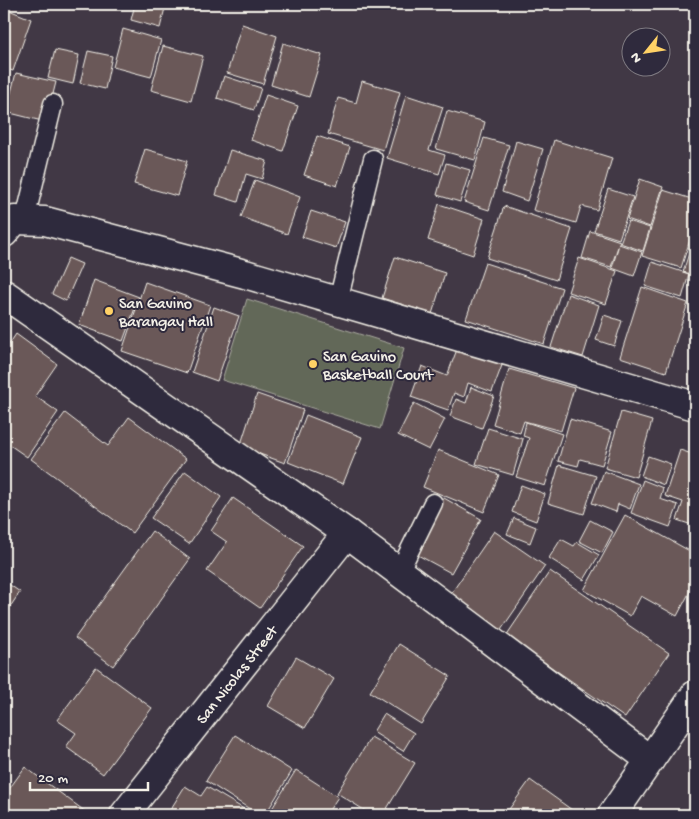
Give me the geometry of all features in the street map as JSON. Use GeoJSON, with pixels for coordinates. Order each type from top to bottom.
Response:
{"type":"FeatureCollection","features":[{"type":"Feature","properties":{"kind":"street"},"geometry":{"type":"LineString","coordinates":[[14,224],[45,221],[245,274],[695,406]]}},
{"type":"Feature","properties":{"kind":"street"},"geometry":{"type":"LineString","coordinates":[[4,294],[347,533],[650,760]]}},
{"type":"Feature","properties":{"kind":"street","name":"San Nicolas Street"},"geometry":{"type":"LineString","coordinates":[[124,815],[347,533]]}},
{"type":"Feature","properties":{"kind":"street"},"geometry":{"type":"LineString","coordinates":[[612,815],[695,695]]}},
{"type":"Feature","properties":{"kind":"lane"},"geometry":{"type":"LineString","coordinates":[[14,224],[53,104]]}},
{"type":"Feature","properties":{"kind":"lane"},"geometry":{"type":"LineString","coordinates":[[338,301],[373,159]]}},
{"type":"Feature","properties":{"kind":"lane"},"geometry":{"type":"LineString","coordinates":[[399,572],[433,503]]}},
{"type":"Feature","properties":{"kind":"green space","name":"San Gavino Basketball Court"},"geometry":{"type":"Polygon","coordinates":[[[247,299],[404,348],[380,429],[222,380],[247,299]]]}},
{"type":"Feature","properties":{"kind":"building"},"geometry":{"type":"Polygon","coordinates":[[[135,4],[166,4],[160,28],[131,20],[135,4]]]}},
{"type":"Feature","properties":{"kind":"building"},"geometry":{"type":"Polygon","coordinates":[[[4,8],[31,19],[13,71],[4,68],[4,8]]]}},
{"type":"Feature","properties":{"kind":"building"},"geometry":{"type":"Polygon","coordinates":[[[242,24],[277,36],[263,84],[227,73],[242,24]]]}},
{"type":"Feature","properties":{"kind":"building"},"geometry":{"type":"Polygon","coordinates":[[[123,29],[161,40],[151,77],[113,67],[123,29]]]}},
{"type":"Feature","properties":{"kind":"building"},"geometry":{"type":"Polygon","coordinates":[[[283,43],[322,55],[309,97],[271,85],[283,43]]]}},
{"type":"Feature","properties":{"kind":"building"},"geometry":{"type":"Polygon","coordinates":[[[163,46],[203,56],[191,101],[151,90],[163,46]]]}},
{"type":"Feature","properties":{"kind":"building"},"geometry":{"type":"Polygon","coordinates":[[[55,50],[79,55],[73,84],[48,78],[55,50]]]}},
{"type":"Feature","properties":{"kind":"building"},"geometry":{"type":"Polygon","coordinates":[[[88,51],[112,56],[105,89],[80,83],[88,51]]]}},
{"type":"Feature","properties":{"kind":"building"},"geometry":{"type":"Polygon","coordinates":[[[16,73],[56,82],[46,122],[6,112],[16,73]]]}},
{"type":"Feature","properties":{"kind":"building"},"geometry":{"type":"Polygon","coordinates":[[[224,76],[261,88],[254,110],[217,98],[224,76]]]}},
{"type":"Feature","properties":{"kind":"building"},"geometry":{"type":"Polygon","coordinates":[[[362,81],[400,92],[383,150],[328,134],[338,98],[356,103],[362,81]]]}},
{"type":"Feature","properties":{"kind":"building"},"geometry":{"type":"Polygon","coordinates":[[[266,95],[298,106],[283,151],[251,140],[266,95]]]}},
{"type":"Feature","properties":{"kind":"building"},"geometry":{"type":"Polygon","coordinates":[[[406,95],[443,107],[429,150],[445,155],[439,174],[387,158],[406,95]]]}},
{"type":"Feature","properties":{"kind":"building"},"geometry":{"type":"Polygon","coordinates":[[[447,111],[485,122],[475,160],[436,149],[447,111]]]}},
{"type":"Feature","properties":{"kind":"building"},"geometry":{"type":"Polygon","coordinates":[[[317,136],[350,147],[337,186],[304,175],[317,136]]]}},
{"type":"Feature","properties":{"kind":"building"},"geometry":{"type":"Polygon","coordinates":[[[484,138],[509,145],[489,210],[464,202],[484,138]]]}},
{"type":"Feature","properties":{"kind":"building"},"geometry":{"type":"Polygon","coordinates":[[[554,140],[612,158],[597,210],[581,206],[576,223],[533,210],[554,140]]]}},
{"type":"Feature","properties":{"kind":"building"},"geometry":{"type":"Polygon","coordinates":[[[516,141],[543,149],[527,201],[502,192],[516,141]]]}},
{"type":"Feature","properties":{"kind":"building"},"geometry":{"type":"Polygon","coordinates":[[[145,149],[187,161],[177,196],[134,184],[145,149]]]}},
{"type":"Feature","properties":{"kind":"building"},"geometry":{"type":"Polygon","coordinates":[[[230,150],[267,161],[262,179],[246,174],[238,202],[216,195],[230,150]]]}},
{"type":"Feature","properties":{"kind":"building"},"geometry":{"type":"Polygon","coordinates":[[[446,163],[470,170],[460,202],[437,195],[446,163]]]}},
{"type":"Feature","properties":{"kind":"building"},"geometry":{"type":"Polygon","coordinates":[[[640,179],[663,187],[650,227],[627,219],[640,179]]]}},
{"type":"Feature","properties":{"kind":"building"},"geometry":{"type":"Polygon","coordinates":[[[255,180],[300,197],[287,234],[241,217],[255,180]]]}},
{"type":"Feature","properties":{"kind":"building"},"geometry":{"type":"Polygon","coordinates":[[[608,189],[633,197],[619,239],[594,231],[608,189]]]}},
{"type":"Feature","properties":{"kind":"building"},"geometry":{"type":"Polygon","coordinates":[[[663,190],[695,200],[695,224],[681,268],[642,256],[663,190]]]}},
{"type":"Feature","properties":{"kind":"building"},"geometry":{"type":"Polygon","coordinates":[[[439,204],[484,219],[473,255],[428,240],[439,204]]]}},
{"type":"Feature","properties":{"kind":"building"},"geometry":{"type":"Polygon","coordinates":[[[504,206],[572,229],[556,280],[487,258],[504,206]]]}},
{"type":"Feature","properties":{"kind":"building"},"geometry":{"type":"Polygon","coordinates":[[[311,211],[345,222],[336,248],[302,237],[311,211]]]}},
{"type":"Feature","properties":{"kind":"building"},"geometry":{"type":"Polygon","coordinates":[[[628,221],[650,228],[643,251],[620,243],[628,221]]]}},
{"type":"Feature","properties":{"kind":"building"},"geometry":{"type":"Polygon","coordinates":[[[590,231],[620,241],[611,267],[582,258],[590,231]]]}},
{"type":"Feature","properties":{"kind":"building"},"geometry":{"type":"Polygon","coordinates":[[[695,234],[695,275],[683,272],[695,234]]]}},
{"type":"Feature","properties":{"kind":"building"},"geometry":{"type":"Polygon","coordinates":[[[619,244],[642,252],[634,276],[612,268],[619,244]]]}},
{"type":"Feature","properties":{"kind":"building"},"geometry":{"type":"Polygon","coordinates":[[[395,257],[445,273],[432,314],[382,298],[395,257]]]}},
{"type":"Feature","properties":{"kind":"building"},"geometry":{"type":"Polygon","coordinates":[[[68,258],[82,264],[66,301],[52,294],[68,258]]]}},
{"type":"Feature","properties":{"kind":"building"},"geometry":{"type":"Polygon","coordinates":[[[579,258],[617,271],[606,304],[568,292],[579,258]]]}},
{"type":"Feature","properties":{"kind":"building"},"geometry":{"type":"Polygon","coordinates":[[[652,262],[689,274],[682,298],[645,286],[652,262]]]}},
{"type":"Feature","properties":{"kind":"building"},"geometry":{"type":"Polygon","coordinates":[[[485,263],[562,288],[544,344],[466,319],[485,263]]]}},
{"type":"Feature","properties":{"kind":"building","name":"San Gavino Barangay Hall"},"geometry":{"type":"Polygon","coordinates":[[[94,280],[139,297],[123,341],[79,325],[94,280]]]}},
{"type":"Feature","properties":{"kind":"building"},"geometry":{"type":"Polygon","coordinates":[[[145,282],[210,305],[187,373],[122,351],[145,282]]]}},
{"type":"Feature","properties":{"kind":"building"},"geometry":{"type":"Polygon","coordinates":[[[642,287],[688,303],[666,372],[620,357],[642,287]]]}},
{"type":"Feature","properties":{"kind":"building"},"geometry":{"type":"Polygon","coordinates":[[[568,294],[599,305],[583,357],[551,347],[568,294]]]}},
{"type":"Feature","properties":{"kind":"building"},"geometry":{"type":"Polygon","coordinates":[[[214,307],[239,316],[217,381],[192,372],[214,307]]]}},
{"type":"Feature","properties":{"kind":"building"},"geometry":{"type":"Polygon","coordinates":[[[604,315],[622,321],[614,346],[596,340],[604,315]]]}},
{"type":"Feature","properties":{"kind":"building"},"geometry":{"type":"Polygon","coordinates":[[[16,334],[57,364],[35,396],[58,412],[27,457],[4,441],[4,352],[16,334]]]}},
{"type":"Feature","properties":{"kind":"building"},"geometry":{"type":"Polygon","coordinates":[[[459,344],[504,360],[492,392],[468,383],[464,397],[454,393],[448,410],[411,397],[422,366],[447,376],[459,344]]]}},
{"type":"Feature","properties":{"kind":"building"},"geometry":{"type":"Polygon","coordinates":[[[509,369],[574,388],[561,431],[524,421],[520,433],[493,424],[509,369]]]}},
{"type":"Feature","properties":{"kind":"building"},"geometry":{"type":"Polygon","coordinates":[[[471,387],[494,396],[482,428],[450,416],[456,399],[466,403],[471,387]]]}},
{"type":"Feature","properties":{"kind":"building"},"geometry":{"type":"Polygon","coordinates":[[[257,394],[303,410],[285,463],[240,447],[257,394]]]}},
{"type":"Feature","properties":{"kind":"building"},"geometry":{"type":"Polygon","coordinates":[[[414,403],[445,419],[429,450],[398,435],[414,403]]]}},
{"type":"Feature","properties":{"kind":"building"},"geometry":{"type":"Polygon","coordinates":[[[621,412],[652,421],[636,477],[605,468],[621,412]]]}},
{"type":"Feature","properties":{"kind":"building"},"geometry":{"type":"Polygon","coordinates":[[[65,413],[108,446],[129,417],[186,459],[132,533],[31,459],[65,413]]]}},
{"type":"Feature","properties":{"kind":"building"},"geometry":{"type":"Polygon","coordinates":[[[306,415],[362,437],[343,484],[288,462],[306,415]]]}},
{"type":"Feature","properties":{"kind":"building"},"geometry":{"type":"Polygon","coordinates":[[[570,419],[612,432],[602,465],[580,459],[578,466],[558,461],[570,419]]]}},
{"type":"Feature","properties":{"kind":"building"},"geometry":{"type":"Polygon","coordinates":[[[526,422],[562,434],[545,486],[516,477],[529,438],[523,436],[526,422]]]}},
{"type":"Feature","properties":{"kind":"building"},"geometry":{"type":"Polygon","coordinates":[[[488,428],[523,439],[513,475],[476,464],[488,428]]]}},
{"type":"Feature","properties":{"kind":"building"},"geometry":{"type":"Polygon","coordinates":[[[438,450],[499,475],[484,512],[423,487],[438,450]]]}},
{"type":"Feature","properties":{"kind":"building"},"geometry":{"type":"Polygon","coordinates":[[[680,450],[695,455],[695,526],[677,520],[683,502],[665,496],[680,450]]]}},
{"type":"Feature","properties":{"kind":"building"},"geometry":{"type":"Polygon","coordinates":[[[648,456],[671,464],[664,485],[641,476],[648,456]]]}},
{"type":"Feature","properties":{"kind":"building"},"geometry":{"type":"Polygon","coordinates":[[[559,465],[596,476],[584,514],[548,503],[559,465]]]}},
{"type":"Feature","properties":{"kind":"building"},"geometry":{"type":"Polygon","coordinates":[[[185,471],[221,497],[189,544],[151,518],[185,471]]]}},
{"type":"Feature","properties":{"kind":"building"},"geometry":{"type":"Polygon","coordinates":[[[604,471],[639,484],[630,509],[618,504],[616,512],[592,503],[604,471]]]}},
{"type":"Feature","properties":{"kind":"building"},"geometry":{"type":"Polygon","coordinates":[[[643,480],[663,488],[660,499],[678,505],[670,527],[631,513],[643,480]]]}},
{"type":"Feature","properties":{"kind":"building"},"geometry":{"type":"Polygon","coordinates":[[[521,485],[545,494],[536,521],[512,512],[521,485]]]}},
{"type":"Feature","properties":{"kind":"building"},"geometry":{"type":"Polygon","coordinates":[[[233,498],[303,546],[260,608],[207,571],[227,542],[211,531],[233,498]]]}},
{"type":"Feature","properties":{"kind":"building"},"geometry":{"type":"Polygon","coordinates":[[[444,498],[481,519],[451,573],[414,553],[444,498]]]}},
{"type":"Feature","properties":{"kind":"building"},"geometry":{"type":"Polygon","coordinates":[[[625,515],[695,554],[695,582],[677,616],[641,596],[630,616],[584,590],[625,515]]]}},
{"type":"Feature","properties":{"kind":"building"},"geometry":{"type":"Polygon","coordinates":[[[514,518],[536,527],[530,543],[507,534],[514,518]]]}},
{"type":"Feature","properties":{"kind":"building"},"geometry":{"type":"Polygon","coordinates":[[[590,520],[613,532],[602,553],[579,541],[590,520]]]}},
{"type":"Feature","properties":{"kind":"building"},"geometry":{"type":"Polygon","coordinates":[[[152,531],[190,559],[113,666],[75,638],[152,531]]]}},
{"type":"Feature","properties":{"kind":"building"},"geometry":{"type":"Polygon","coordinates":[[[494,531],[545,566],[501,630],[450,595],[494,531]]]}},
{"type":"Feature","properties":{"kind":"building"},"geometry":{"type":"Polygon","coordinates":[[[561,539],[574,546],[577,542],[599,555],[584,580],[549,558],[561,539]]]}},
{"type":"Feature","properties":{"kind":"building"},"geometry":{"type":"Polygon","coordinates":[[[550,571],[669,653],[625,718],[506,636],[550,571]]]}},
{"type":"Feature","properties":{"kind":"building"},"geometry":{"type":"Polygon","coordinates":[[[4,581],[20,592],[4,616],[4,581]]]}},
{"type":"Feature","properties":{"kind":"building"},"geometry":{"type":"Polygon","coordinates":[[[399,644],[450,676],[421,724],[370,692],[399,644]]]}},
{"type":"Feature","properties":{"kind":"building"},"geometry":{"type":"Polygon","coordinates":[[[296,657],[334,679],[305,728],[268,706],[296,657]]]}},
{"type":"Feature","properties":{"kind":"building"},"geometry":{"type":"Polygon","coordinates":[[[96,667],[152,708],[103,774],[66,747],[76,733],[57,720],[96,667]]]}},
{"type":"Feature","properties":{"kind":"building"},"geometry":{"type":"Polygon","coordinates":[[[384,714],[414,733],[403,751],[373,732],[384,714]]]}},
{"type":"Feature","properties":{"kind":"building"},"geometry":{"type":"Polygon","coordinates":[[[235,735],[292,771],[265,815],[259,815],[206,781],[235,735]]]}},
{"type":"Feature","properties":{"kind":"building"},"geometry":{"type":"Polygon","coordinates":[[[371,737],[415,763],[383,815],[372,815],[337,793],[371,737]]]}},
{"type":"Feature","properties":{"kind":"building"},"geometry":{"type":"Polygon","coordinates":[[[25,767],[90,815],[4,814],[4,796],[25,767]]]}},
{"type":"Feature","properties":{"kind":"building"},"geometry":{"type":"Polygon","coordinates":[[[296,770],[338,797],[326,815],[268,815],[296,770]]]}},
{"type":"Feature","properties":{"kind":"building"},"geometry":{"type":"Polygon","coordinates":[[[530,780],[579,815],[511,815],[507,812],[530,780]]]}},
{"type":"Feature","properties":{"kind":"building"},"geometry":{"type":"Polygon","coordinates":[[[185,786],[201,796],[207,787],[254,815],[167,815],[185,786]]]}},
{"type":"Feature","properties":{"kind":"place","name":"San Gavino Barangay Hall"},"geometry":{"type":"Point","coordinates":[109,311]}},
{"type":"Feature","properties":{"kind":"place","name":"San Gavino Basketball Court"},"geometry":{"type":"Point","coordinates":[313,364]}}]}
